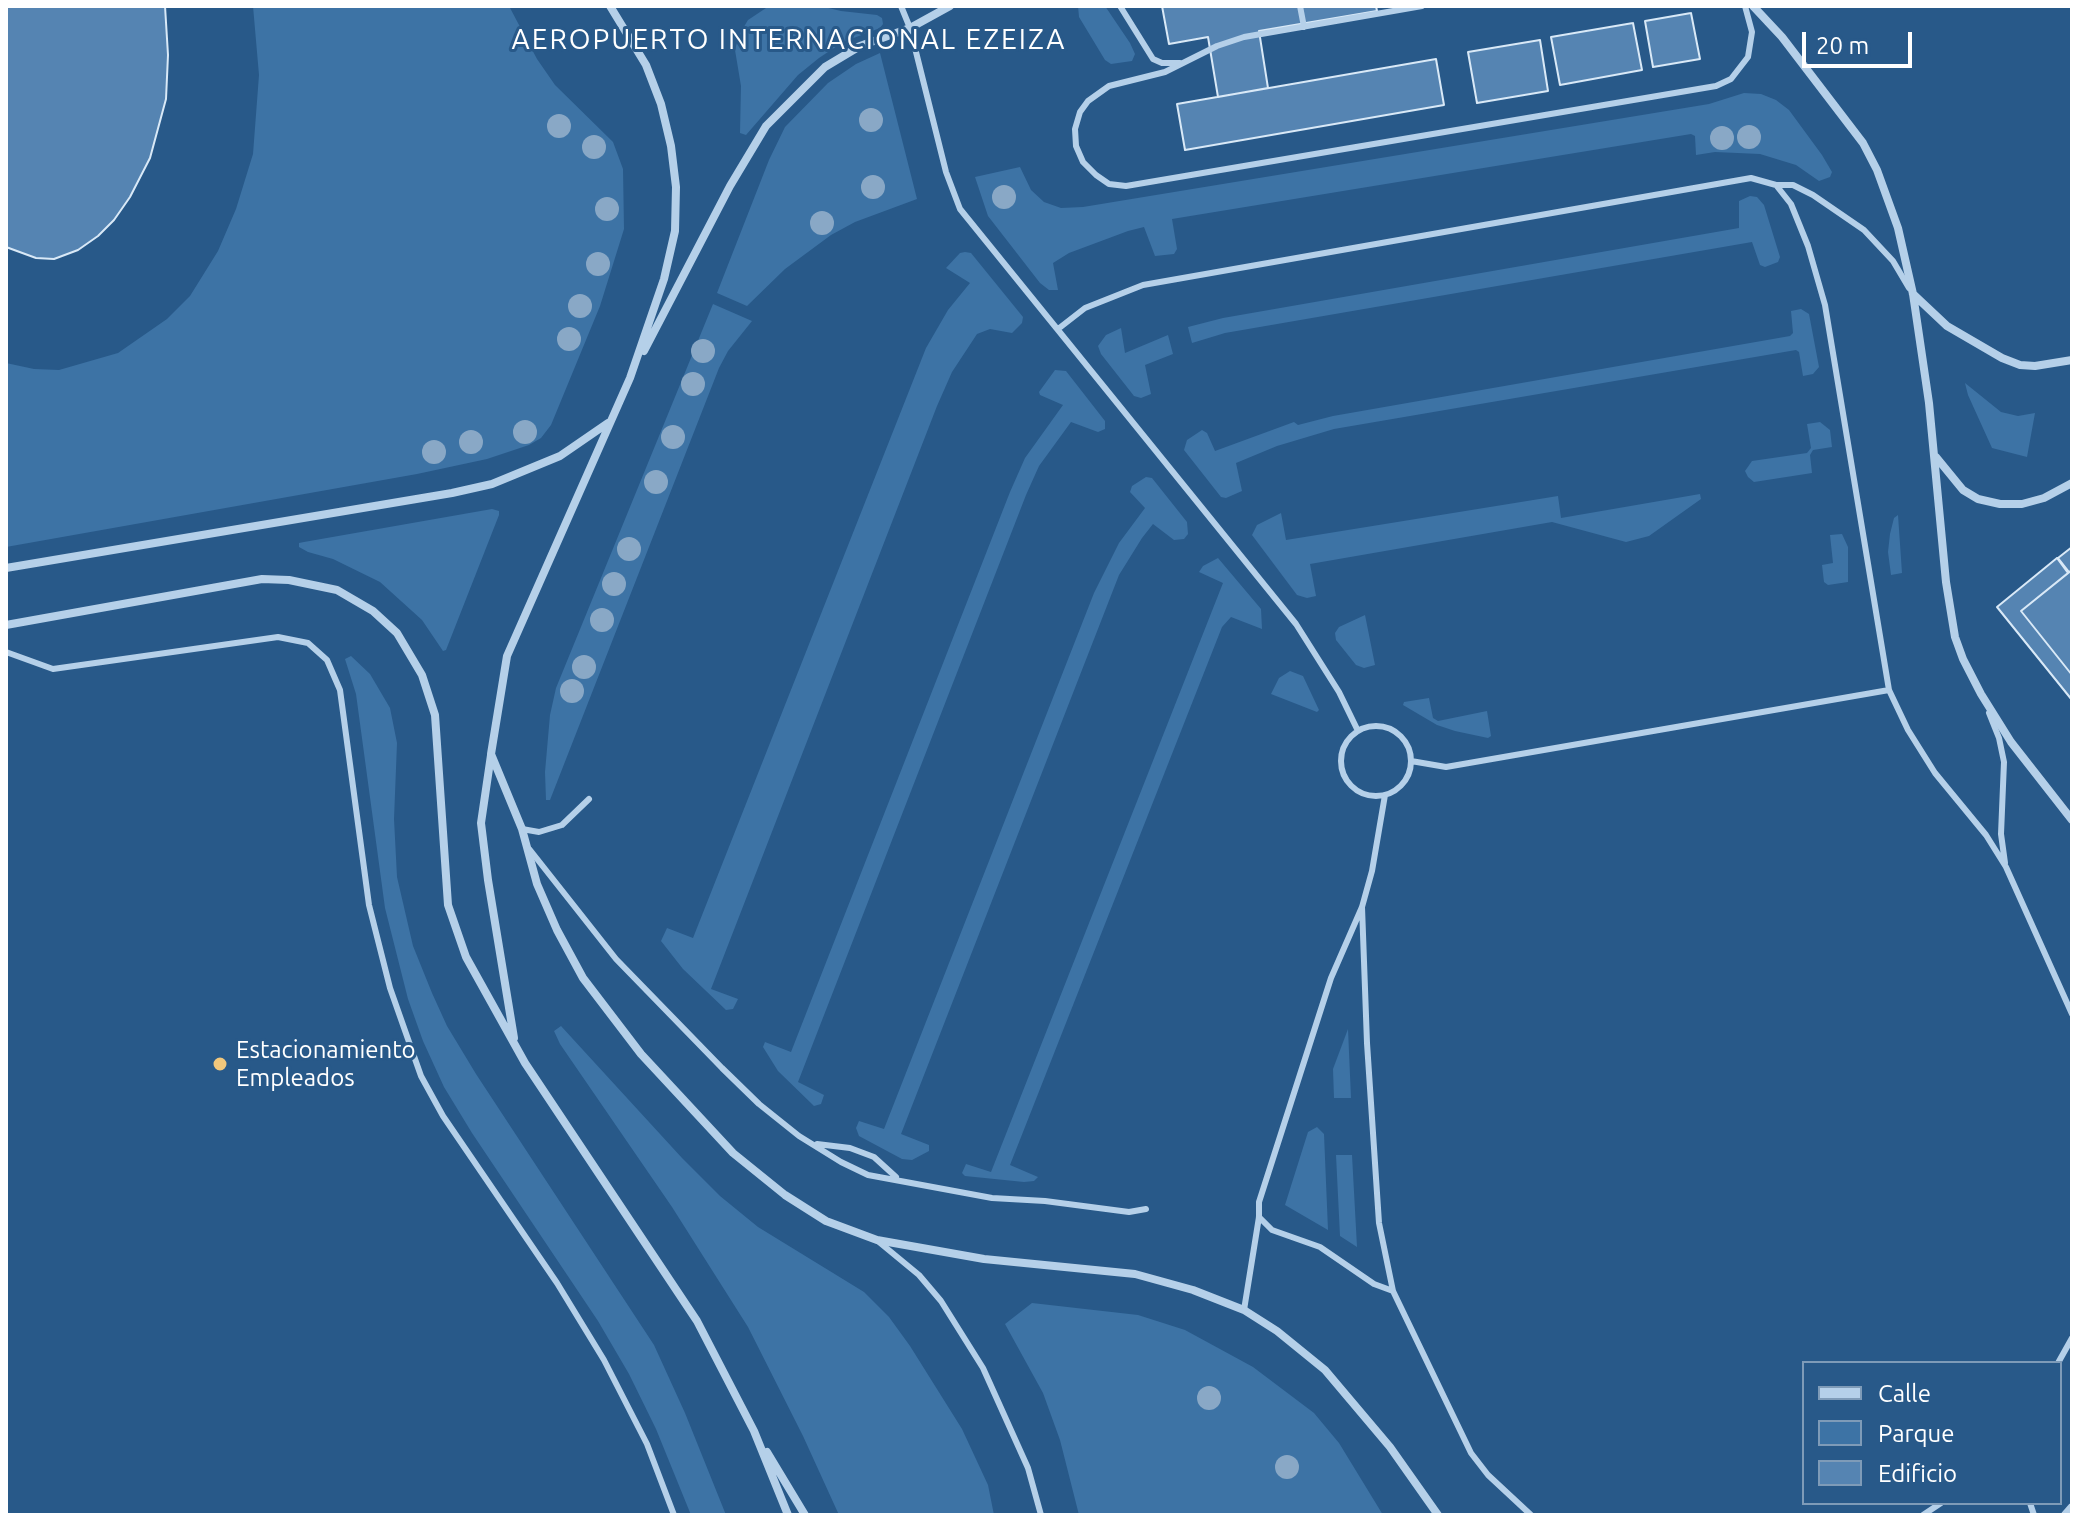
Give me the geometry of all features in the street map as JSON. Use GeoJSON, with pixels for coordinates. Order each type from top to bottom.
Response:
{"type":"FeatureCollection","features":[{"type":"Feature","properties":{"kind":"street"},"geometry":{"type":"LineString","coordinates":[[610,6],[646,65],[661,104],[676,187],[675,231],[664,279],[630,378]]}},
{"type":"Feature","properties":{"kind":"street"},"geometry":{"type":"LineString","coordinates":[[516,1047],[481,823],[507,656],[630,378],[730,186],[766,126],[825,67],[860,46],[910,28],[950,6]]}},
{"type":"Feature","properties":{"kind":"street"},"geometry":{"type":"LineString","coordinates":[[1753,6],[1782,37],[1863,143],[1877,170],[1894,217],[1913,294],[1935,455],[1950,615],[1963,659],[2011,742],[2072,820]]}},
{"type":"Feature","properties":{"kind":"street"},"geometry":{"type":"LineString","coordinates":[[1913,294],[1954,331],[2011,362],[2035,366],[2072,360]]}},
{"type":"Feature","properties":{"kind":"street"},"geometry":{"type":"LineString","coordinates":[[6,568],[492,484],[560,456],[611,420]]}},
{"type":"Feature","properties":{"kind":"street"},"geometry":{"type":"LineString","coordinates":[[1935,455],[1963,490],[1978,499],[2000,504],[2022,504],[2044,498],[2072,483]]}},
{"type":"Feature","properties":{"kind":"street"},"geometry":{"type":"LineString","coordinates":[[6,625],[262,579],[303,582],[337,590],[357,600],[385,621],[415,661],[435,715],[448,905],[466,957],[516,1047],[697,1321],[754,1431],[805,1515]]}},
{"type":"Feature","properties":{"kind":"street"},"geometry":{"type":"LineString","coordinates":[[491,754],[522,829],[537,884],[583,978],[668,1084],[733,1153],[785,1195],[826,1221],[877,1240],[984,1259],[1135,1274],[1193,1290],[1244,1310],[1277,1331],[1325,1370],[1382,1436],[1438,1515]]}},
{"type":"Feature","properties":{"kind":"street"},"geometry":{"type":"LineString","coordinates":[[754,1431],[788,1515]]}},
{"type":"Feature","properties":{"kind":"street"},"geometry":{"type":"LineString","coordinates":[[2065,1515],[2072,1507]]}},
{"type":"Feature","properties":{"kind":"lane"},"geometry":{"type":"LineString","coordinates":[[901,6],[910,28],[946,172],[960,209],[1296,624],[1339,692],[1358,731]]}},
{"type":"Feature","properties":{"kind":"lane"},"geometry":{"type":"LineString","coordinates":[[1120,6],[1153,59],[1162,63],[1183,63]]}},
{"type":"Feature","properties":{"kind":"lane"},"geometry":{"type":"LineString","coordinates":[[1300,6],[1304,27]]}},
{"type":"Feature","properties":{"kind":"lane"},"geometry":{"type":"LineString","coordinates":[[1422,6],[1244,37],[1217,46],[1151,77],[1109,86],[1088,101],[1080,112],[1075,129],[1076,146],[1083,162],[1096,175],[1109,184],[1126,186],[1716,86],[1731,79],[1748,57],[1752,32],[1745,6]]}},
{"type":"Feature","properties":{"kind":"lane"},"geometry":{"type":"LineString","coordinates":[[1058,329],[1085,308],[1143,285],[1751,178],[1776,185],[1793,185],[1864,230],[1893,261],[1913,294]]}},
{"type":"Feature","properties":{"kind":"lane"},"geometry":{"type":"LineString","coordinates":[[1776,185],[1785,194],[1797,218],[1825,305],[1889,690],[1908,730],[1935,773],[1986,835],[2006,867],[2072,1014]]}},
{"type":"Feature","properties":{"kind":"lane"},"geometry":{"type":"LineString","coordinates":[[6,652],[53,669],[278,637],[308,643],[319,651],[334,672],[340,690],[369,905],[390,988],[421,1076],[443,1116],[557,1283],[604,1360],[647,1444],[674,1515]]}},
{"type":"Feature","properties":{"kind":"lane"},"geometry":{"type":"LineString","coordinates":[[1411,761],[1446,767],[1889,690]]}},
{"type":"Feature","properties":{"kind":"lane"},"geometry":{"type":"LineString","coordinates":[[1981,694],[1999,738],[2004,762],[2001,834],[2006,867]]}},
{"type":"Feature","properties":{"kind":"lane"},"geometry":{"type":"LineString","coordinates":[[1367,727],[1389,728],[1405,742],[1411,761],[1404,782],[1385,795],[1374,796],[1363,794],[1345,779],[1341,757],[1350,738],[1358,731],[1367,727]]}},
{"type":"Feature","properties":{"kind":"lane"},"geometry":{"type":"LineString","coordinates":[[1244,1310],[1259,1202],[1331,978],[1362,907],[1372,871],[1385,795]]}},
{"type":"Feature","properties":{"kind":"lane"},"geometry":{"type":"LineString","coordinates":[[522,829],[539,832],[562,825],[589,799]]}},
{"type":"Feature","properties":{"kind":"lane"},"geometry":{"type":"LineString","coordinates":[[525,844],[616,959],[759,1104],[814,1144],[868,1175],[897,1178],[930,1188],[992,1198],[1045,1201],[1129,1212],[1146,1209]]}},
{"type":"Feature","properties":{"kind":"lane"},"geometry":{"type":"LineString","coordinates":[[1362,907],[1365,1014],[1379,1223],[1393,1291],[1471,1453],[1488,1475],[1531,1515]]}},
{"type":"Feature","properties":{"kind":"lane"},"geometry":{"type":"LineString","coordinates":[[814,1144],[850,1148],[874,1157],[897,1178]]}},
{"type":"Feature","properties":{"kind":"lane"},"geometry":{"type":"LineString","coordinates":[[1259,1217],[1272,1230],[1320,1247],[1374,1284],[1393,1291]]}},
{"type":"Feature","properties":{"kind":"lane"},"geometry":{"type":"LineString","coordinates":[[877,1240],[919,1275],[941,1301],[983,1368],[1028,1468],[1041,1515]]}},
{"type":"Feature","properties":{"kind":"lane"},"geometry":{"type":"LineString","coordinates":[[2059,1361],[2072,1338]]}},
{"type":"Feature","properties":{"kind":"green space"},"geometry":{"type":"Polygon","coordinates":[[[253,6],[509,6],[537,59],[555,85],[613,142],[623,169],[624,229],[600,306],[551,425],[541,438],[529,445],[487,459],[6,547],[6,363],[59,370],[118,353],[167,319],[190,296],[218,251],[236,209],[253,154],[259,75],[253,6]]]}},
{"type":"Feature","properties":{"kind":"green space"},"geometry":{"type":"Polygon","coordinates":[[[769,6],[820,6],[877,15],[882,18],[883,24],[880,28],[843,42],[798,75],[746,135],[740,133],[741,86],[735,50],[748,20],[769,6]]]}},
{"type":"Feature","properties":{"kind":"green space"},"geometry":{"type":"Polygon","coordinates":[[[1078,6],[1105,6],[1130,43],[1135,54],[1132,61],[1111,64],[1105,60],[1079,17],[1078,6]]]}},
{"type":"Feature","properties":{"kind":"green space"},"geometry":{"type":"Polygon","coordinates":[[[880,53],[917,199],[855,222],[831,235],[785,269],[747,306],[717,293],[785,127],[828,83],[856,64],[880,53]]]}},
{"type":"Feature","properties":{"kind":"green space"},"geometry":{"type":"Polygon","coordinates":[[[1744,93],[1761,94],[1789,110],[1822,155],[1832,172],[1830,177],[1819,181],[1796,165],[1760,154],[1715,152],[1696,155],[1695,136],[1691,134],[1172,219],[1177,249],[1174,254],[1155,256],[1144,227],[1128,231],[1069,253],[1053,263],[1058,290],[1049,290],[1040,283],[988,216],[975,177],[1020,167],[1031,190],[1044,202],[1061,208],[1083,207],[1709,104],[1744,93]]]}},
{"type":"Feature","properties":{"kind":"green space"},"geometry":{"type":"Polygon","coordinates":[[[1750,196],[1757,197],[1764,205],[1780,257],[1778,262],[1765,267],[1760,265],[1752,242],[1225,333],[1192,343],[1188,327],[1223,318],[1739,228],[1739,201],[1750,196]]]}},
{"type":"Feature","properties":{"kind":"green space"},"geometry":{"type":"Polygon","coordinates":[[[960,253],[971,253],[1023,317],[1022,323],[1012,333],[990,329],[977,334],[952,372],[937,406],[711,989],[738,999],[733,1009],[726,1010],[683,969],[661,941],[667,928],[693,938],[926,348],[948,310],[970,283],[946,268],[960,253]]]}},
{"type":"Feature","properties":{"kind":"green space"},"geometry":{"type":"Polygon","coordinates":[[[713,304],[752,321],[728,351],[719,368],[550,800],[546,800],[550,715],[556,688],[713,304]]]}},
{"type":"Feature","properties":{"kind":"green space"},"geometry":{"type":"Polygon","coordinates":[[[1801,309],[1809,314],[1819,367],[1813,374],[1803,376],[1796,350],[1334,429],[1277,446],[1236,463],[1242,491],[1226,498],[1221,497],[1184,450],[1187,440],[1202,430],[1207,433],[1215,451],[1294,422],[1298,425],[1333,416],[1790,336],[1793,333],[1791,311],[1801,309]]]}},
{"type":"Feature","properties":{"kind":"green space"},"geometry":{"type":"Polygon","coordinates":[[[1121,328],[1125,353],[1168,335],[1173,354],[1145,365],[1151,394],[1141,398],[1134,396],[1098,346],[1106,335],[1121,328]]]}},
{"type":"Feature","properties":{"kind":"green space"},"geometry":{"type":"Polygon","coordinates":[[[1055,370],[1066,371],[1105,421],[1105,429],[1098,432],[1071,422],[1039,466],[1026,495],[798,1082],[824,1095],[821,1104],[814,1106],[778,1071],[763,1047],[765,1042],[791,1052],[1010,492],[1025,458],[1063,405],[1039,392],[1055,370]]]}},
{"type":"Feature","properties":{"kind":"green space"},"geometry":{"type":"Polygon","coordinates":[[[1965,383],[2001,412],[2018,416],[2035,413],[2027,457],[1992,448],[1965,383]]]}},
{"type":"Feature","properties":{"kind":"green space"},"geometry":{"type":"Polygon","coordinates":[[[1820,422],[1830,430],[1832,447],[1813,450],[1810,455],[1812,473],[1754,482],[1748,477],[1745,471],[1752,461],[1807,453],[1811,448],[1807,424],[1820,422]]]}},
{"type":"Feature","properties":{"kind":"green space"},"geometry":{"type":"Polygon","coordinates":[[[1146,477],[1152,478],[1187,522],[1188,534],[1184,539],[1174,540],[1153,524],[1119,575],[901,1134],[929,1145],[929,1151],[912,1160],[902,1159],[859,1136],[856,1128],[859,1121],[884,1129],[1094,593],[1119,543],[1145,508],[1130,492],[1132,486],[1146,477]]]}},
{"type":"Feature","properties":{"kind":"green space"},"geometry":{"type":"Polygon","coordinates":[[[1700,494],[1701,499],[1649,536],[1626,542],[1552,522],[1310,564],[1316,596],[1307,598],[1297,595],[1252,535],[1257,525],[1281,513],[1286,540],[1558,496],[1561,518],[1700,494]]]}},
{"type":"Feature","properties":{"kind":"green space"},"geometry":{"type":"Polygon","coordinates":[[[492,509],[499,511],[499,515],[443,651],[422,620],[380,582],[333,559],[299,547],[299,543],[304,542],[492,509]]]}},
{"type":"Feature","properties":{"kind":"green space"},"geometry":{"type":"Polygon","coordinates":[[[1898,515],[1902,573],[1891,575],[1888,552],[1890,534],[1894,518],[1898,515]]]}},
{"type":"Feature","properties":{"kind":"green space"},"geometry":{"type":"Polygon","coordinates":[[[1842,534],[1848,547],[1848,582],[1828,585],[1824,582],[1822,565],[1833,563],[1830,535],[1842,534]]]}},
{"type":"Feature","properties":{"kind":"green space"},"geometry":{"type":"Polygon","coordinates":[[[1218,558],[1261,609],[1262,629],[1231,617],[1222,627],[1010,1165],[1038,1177],[1034,1181],[1024,1182],[965,1176],[962,1173],[966,1164],[991,1172],[1223,583],[1199,572],[1203,566],[1218,558]]]}},
{"type":"Feature","properties":{"kind":"green space"},"geometry":{"type":"Polygon","coordinates":[[[1365,615],[1375,665],[1364,668],[1356,665],[1336,640],[1335,633],[1339,627],[1365,615]]]}},
{"type":"Feature","properties":{"kind":"green space"},"geometry":{"type":"Polygon","coordinates":[[[351,656],[370,674],[390,708],[397,743],[394,819],[397,877],[413,946],[432,993],[447,1026],[476,1074],[654,1345],[726,1515],[691,1515],[656,1429],[629,1374],[598,1321],[472,1133],[444,1087],[423,1041],[408,999],[385,908],[356,694],[345,659],[351,656]]]}},
{"type":"Feature","properties":{"kind":"green space"},"geometry":{"type":"Polygon","coordinates":[[[1290,671],[1303,676],[1319,710],[1317,712],[1271,694],[1279,678],[1290,671]]]}},
{"type":"Feature","properties":{"kind":"green space"},"geometry":{"type":"Polygon","coordinates":[[[1429,698],[1433,718],[1438,721],[1487,711],[1491,736],[1488,738],[1437,725],[1403,705],[1404,702],[1429,698]]]}},
{"type":"Feature","properties":{"kind":"green space"},"geometry":{"type":"Polygon","coordinates":[[[561,1026],[720,1196],[758,1227],[864,1292],[889,1317],[962,1429],[988,1485],[994,1515],[839,1515],[748,1327],[672,1207],[560,1044],[554,1031],[561,1026]]]}},
{"type":"Feature","properties":{"kind":"green space"},"geometry":{"type":"Polygon","coordinates":[[[1348,1029],[1351,1098],[1334,1098],[1333,1069],[1348,1029]]]}},
{"type":"Feature","properties":{"kind":"green space"},"geometry":{"type":"Polygon","coordinates":[[[1317,1127],[1324,1134],[1328,1230],[1285,1205],[1308,1132],[1317,1127]]]}},
{"type":"Feature","properties":{"kind":"green space"},"geometry":{"type":"Polygon","coordinates":[[[1336,1155],[1352,1155],[1357,1247],[1340,1236],[1336,1155]]]}},
{"type":"Feature","properties":{"kind":"green space"},"geometry":{"type":"Polygon","coordinates":[[[1032,1303],[1138,1315],[1185,1330],[1253,1367],[1314,1413],[1339,1443],[1383,1515],[1079,1515],[1060,1440],[1043,1393],[1005,1324],[1032,1303]]]}},
{"type":"Feature","properties":{"kind":"building"},"geometry":{"type":"Polygon","coordinates":[[[6,6],[165,6],[168,55],[166,99],[150,158],[114,220],[78,250],[54,259],[36,258],[6,247],[6,6]]]}},
{"type":"Feature","properties":{"kind":"building"},"geometry":{"type":"Polygon","coordinates":[[[1162,6],[1376,6],[1377,11],[1259,31],[1268,88],[1218,97],[1208,37],[1169,44],[1162,6]]]}},
{"type":"Feature","properties":{"kind":"building"},"geometry":{"type":"Polygon","coordinates":[[[1691,13],[1700,59],[1653,67],[1645,21],[1691,13]]]}},
{"type":"Feature","properties":{"kind":"building"},"geometry":{"type":"Polygon","coordinates":[[[1633,23],[1642,70],[1560,85],[1551,37],[1633,23]]]}},
{"type":"Feature","properties":{"kind":"building"},"geometry":{"type":"Polygon","coordinates":[[[1540,40],[1548,91],[1477,103],[1468,52],[1540,40]]]}},
{"type":"Feature","properties":{"kind":"building"},"geometry":{"type":"Polygon","coordinates":[[[1436,59],[1444,105],[1185,150],[1177,104],[1436,59]]]}},
{"type":"Feature","properties":{"kind":"building"},"geometry":{"type":"Polygon","coordinates":[[[2072,547],[2072,570],[2069,572],[2058,558],[2072,547]]]}},
{"type":"Feature","properties":{"kind":"building"},"geometry":{"type":"Polygon","coordinates":[[[2057,558],[2068,573],[2021,611],[2072,675],[2072,700],[1997,607],[2057,558]]]}},
{"type":"Feature","properties":{"kind":"building"},"geometry":{"type":"Polygon","coordinates":[[[2072,570],[2072,675],[2021,611],[2072,570]]]}},
{"type":"Feature","properties":{"kind":"place","name":"Estacionamiento Empleados"},"geometry":{"type":"Point","coordinates":[220,1064]}},
{"type":"Feature","properties":{"kind":"district","name":"AEROPUERTO INTERNACIONAL EZEIZA"},"geometry":{"type":"Point","coordinates":[789,40]}}]}
